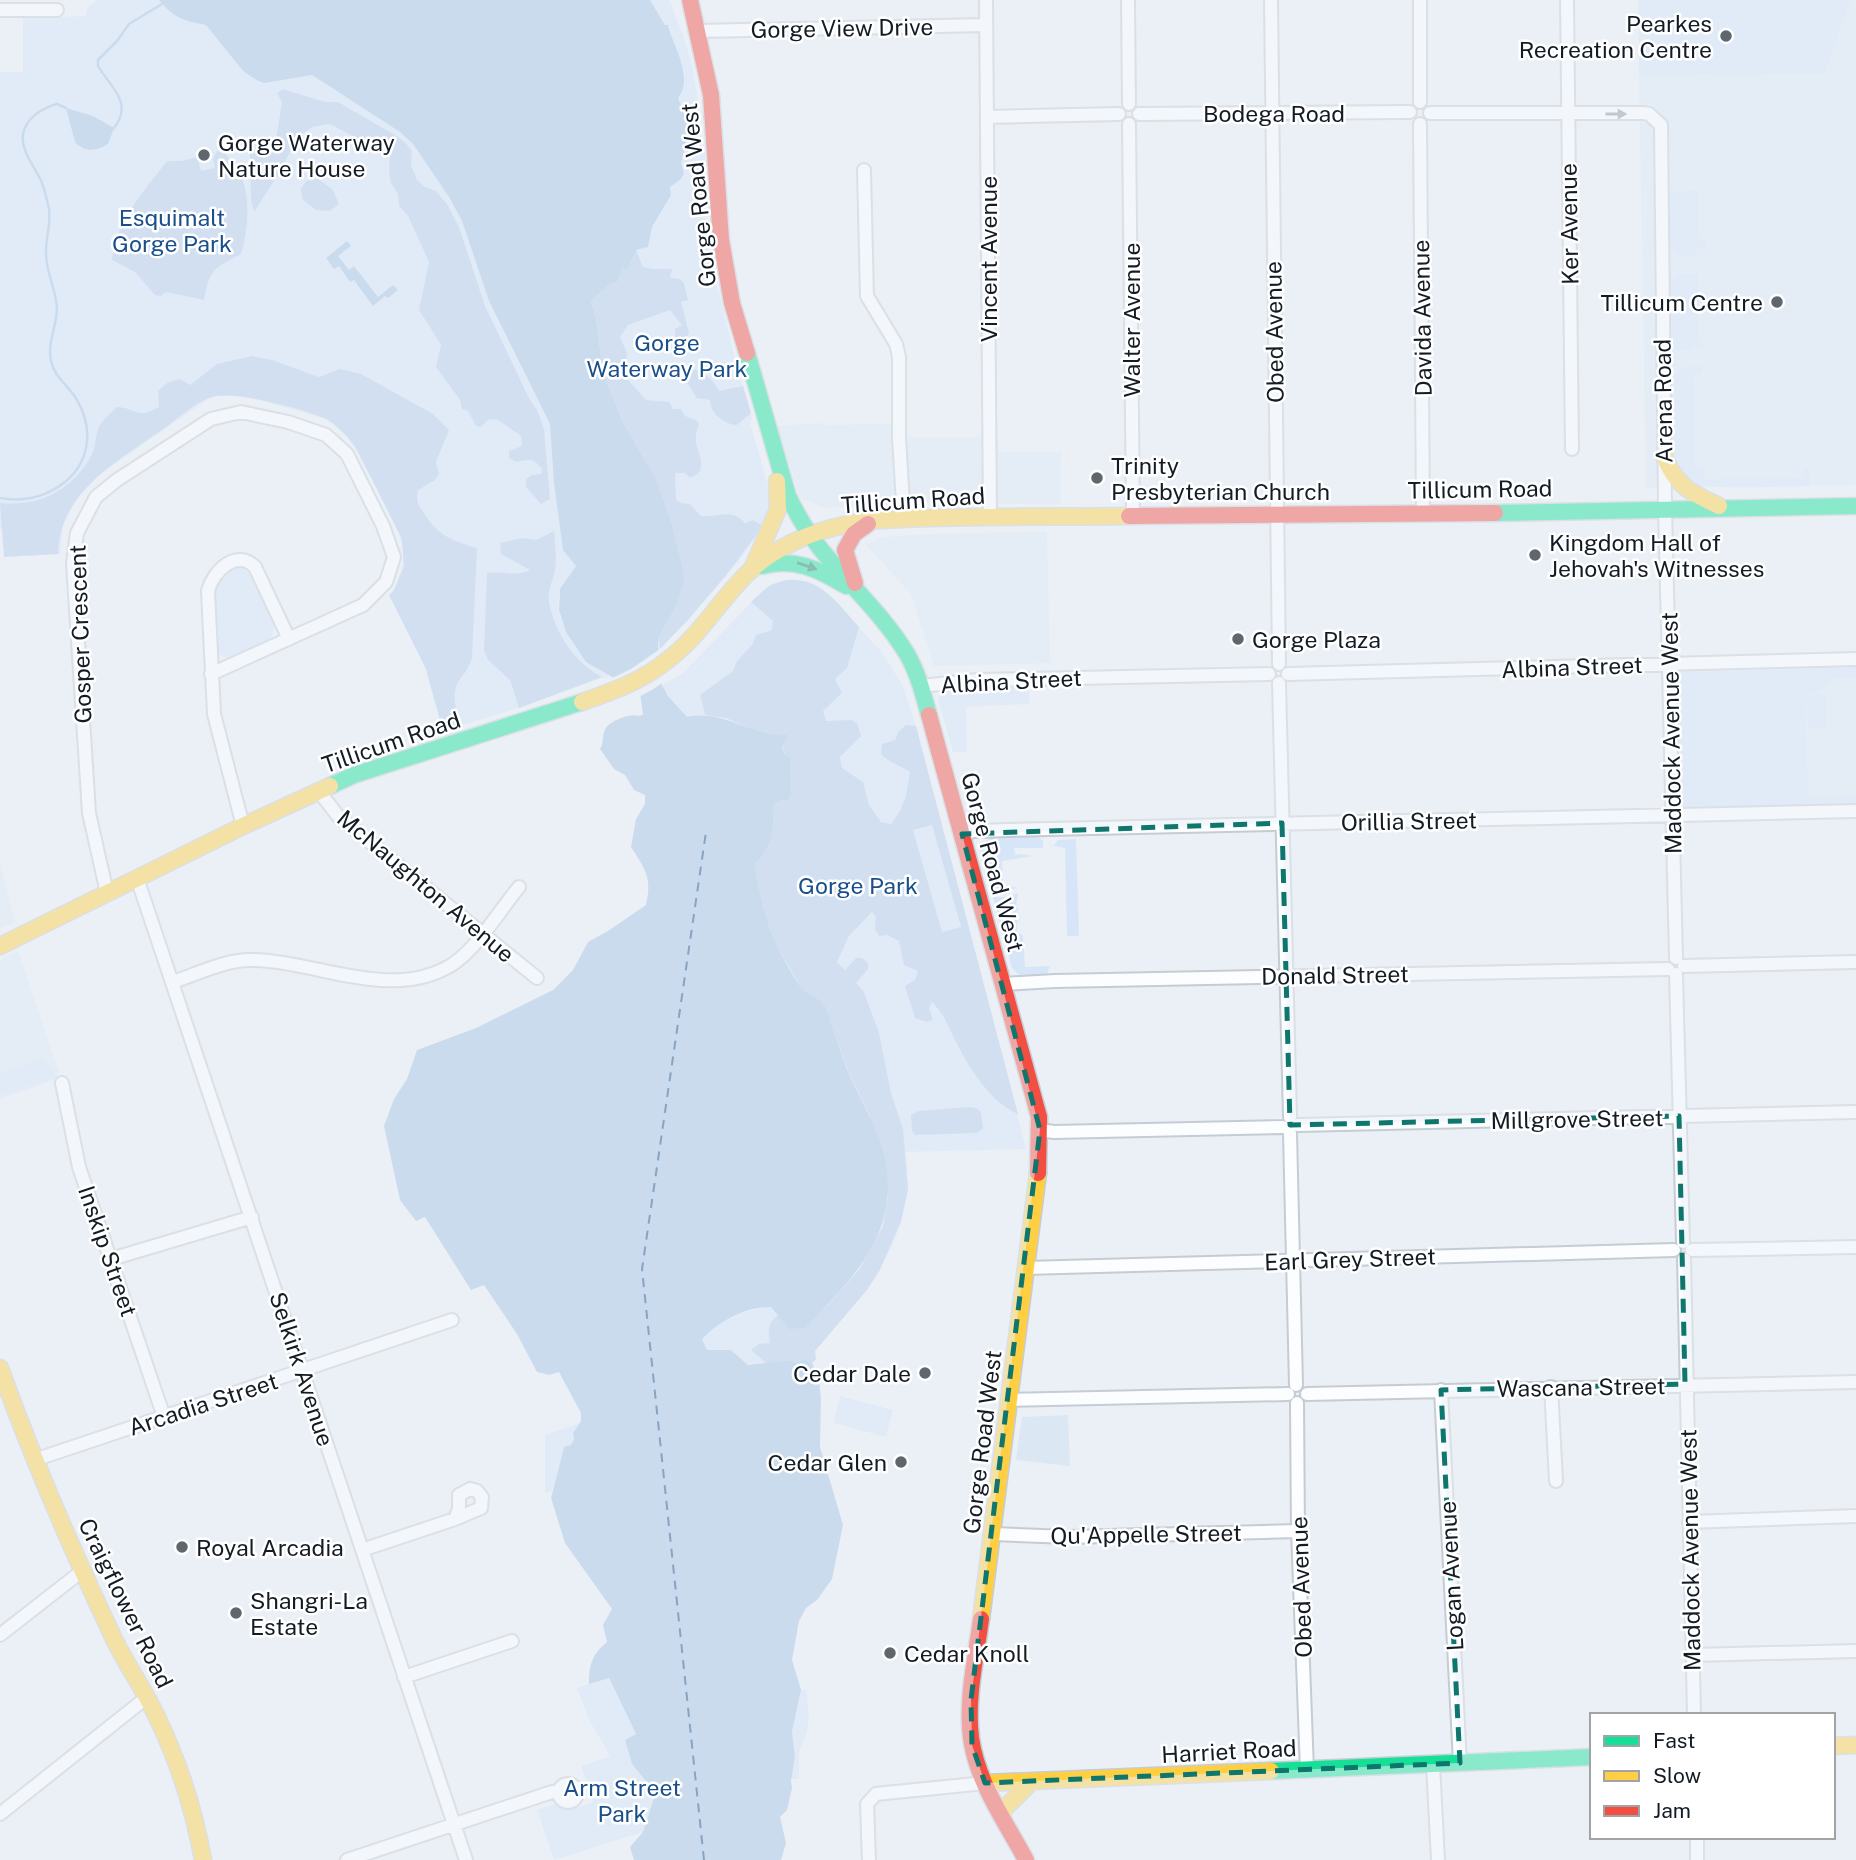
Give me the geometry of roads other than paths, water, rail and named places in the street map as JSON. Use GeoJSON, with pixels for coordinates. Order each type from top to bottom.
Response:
{"type":"FeatureCollection","features":[{"type":"Feature","properties":{"kind":"main road","name":"Gorge Road West"},"geometry":{"type":"LineString","coordinates":[[690,0],[711,95],[721,240],[727,278],[737,324],[775,452],[796,516],[905,652],[921,686],[1034,1095],[1040,1130],[1040,1159],[970,1713],[972,1745],[985,1783],[1026,1860]]}},
{"type":"Feature","properties":{"kind":"main road"},"geometry":{"type":"LineString","coordinates":[[751,570],[778,509],[775,452]]}},
{"type":"Feature","properties":{"kind":"main road"},"geometry":{"type":"LineString","coordinates":[[1664,456],[1670,475],[1679,484],[1687,491],[1722,508]]}},
{"type":"Feature","properties":{"kind":"main road","name":"Tillicum Road"},"geometry":{"type":"LineString","coordinates":[[0,946],[318,790],[385,764],[614,693],[638,681],[669,660],[751,570],[780,548],[836,527],[904,519],[990,517],[1856,506]]}},
{"type":"Feature","properties":{"kind":"main road"},"geometry":{"type":"LineString","coordinates":[[858,593],[845,550],[854,534],[869,523]]}},
{"type":"Feature","properties":{"kind":"main road"},"geometry":{"type":"LineString","coordinates":[[751,570],[771,563],[798,562],[813,566],[858,593]]}},
{"type":"Feature","properties":{"kind":"main road","name":"Craigflower Road"},"geometry":{"type":"LineString","coordinates":[[0,1368],[34,1460],[82,1571],[146,1698],[186,1787],[203,1860]]}},
{"type":"Feature","properties":{"kind":"main road"},"geometry":{"type":"LineString","coordinates":[[1835,1746],[1856,1745]]}},
{"type":"Feature","properties":{"kind":"main road","name":"Harriet Road"},"geometry":{"type":"LineString","coordinates":[[985,1783],[1590,1757]]}},
{"type":"Feature","properties":{"kind":"main road"},"geometry":{"type":"LineString","coordinates":[[1002,1815],[1004,1809],[1031,1782]]}},
{"type":"Feature","properties":{"kind":"street","name":"Vincent Avenue"},"geometry":{"type":"LineString","coordinates":[[986,0],[990,517]]}},
{"type":"Feature","properties":{"kind":"street"},"geometry":{"type":"LineString","coordinates":[[1128,0],[1136,121],[1129,124],[1122,121],[1119,114],[1122,107],[1134,109]]}},
{"type":"Feature","properties":{"kind":"street","name":"Obed Avenue"},"geometry":{"type":"LineString","coordinates":[[1271,0],[1282,823],[1298,1531],[1307,1770]]}},
{"type":"Feature","properties":{"kind":"street"},"geometry":{"type":"LineString","coordinates":[[1420,0],[1420,102]]}},
{"type":"Feature","properties":{"kind":"street","name":"Ker Avenue"},"geometry":{"type":"LineString","coordinates":[[1567,0],[1572,449]]}},
{"type":"Feature","properties":{"kind":"street"},"geometry":{"type":"LineString","coordinates":[[0,10],[57,9]]}},
{"type":"Feature","properties":{"kind":"street","name":"Gorge View Drive"},"geometry":{"type":"LineString","coordinates":[[698,31],[986,25]]}},
{"type":"Feature","properties":{"kind":"street"},"geometry":{"type":"LineString","coordinates":[[1420,102],[1427,105],[1430,113],[1428,120],[1420,124],[1412,120],[1410,112],[1413,105],[1420,102]]}},
{"type":"Feature","properties":{"kind":"street","name":"Bodega Road"},"geometry":{"type":"LineString","coordinates":[[1134,109],[1272,113],[1410,112]]}},
{"type":"Feature","properties":{"kind":"street"},"geometry":{"type":"LineString","coordinates":[[1430,113],[1568,114]]}},
{"type":"Feature","properties":{"kind":"street","name":"Arena Road"},"geometry":{"type":"LineString","coordinates":[[1568,114],[1644,113],[1661,125],[1665,509]]}},
{"type":"Feature","properties":{"kind":"street"},"geometry":{"type":"LineString","coordinates":[[987,117],[1119,114]]}},
{"type":"Feature","properties":{"kind":"street","name":"Walter Avenue"},"geometry":{"type":"LineString","coordinates":[[1129,124],[1133,517]]}},
{"type":"Feature","properties":{"kind":"street","name":"Davida Avenue"},"geometry":{"type":"LineString","coordinates":[[1420,124],[1423,513]]}},
{"type":"Feature","properties":{"kind":"street"},"geometry":{"type":"LineString","coordinates":[[864,170],[867,296],[896,344],[899,357],[904,519]]}},
{"type":"Feature","properties":{"kind":"street","name":"Gosper Crescent"},"geometry":{"type":"LineString","coordinates":[[107,893],[89,813],[74,563],[77,533],[96,497],[117,480],[211,419],[241,412],[288,422],[326,435],[347,454],[383,526],[394,557],[386,582],[363,605],[211,674]]}},
{"type":"Feature","properties":{"kind":"street","name":"Maddock Avenue West"},"geometry":{"type":"LineString","coordinates":[[1665,509],[1694,1713]]}},
{"type":"Feature","properties":{"kind":"street"},"geometry":{"type":"LineString","coordinates":[[243,826],[215,714],[208,591],[215,574],[235,560],[242,558],[249,561],[255,567],[289,639]]}},
{"type":"Feature","properties":{"kind":"street","name":"Albina Street"},"geometry":{"type":"LineString","coordinates":[[921,686],[978,680],[1856,659]]}},
{"type":"Feature","properties":{"kind":"street","name":"McNaughton Avenue"},"geometry":{"type":"LineString","coordinates":[[318,790],[338,816],[537,978]]}},
{"type":"Feature","properties":{"kind":"street","name":"Orillia Street"},"geometry":{"type":"LineString","coordinates":[[962,834],[986,831],[1282,823],[1856,811]]}},
{"type":"Feature","properties":{"kind":"street","name":"Selkirk Avenue"},"geometry":{"type":"LineString","coordinates":[[137,878],[466,1860]]}},
{"type":"Feature","properties":{"kind":"street"},"geometry":{"type":"LineString","coordinates":[[173,982],[247,959],[383,980],[413,980],[438,972],[471,948],[519,887]]}},
{"type":"Feature","properties":{"kind":"street","name":"Donald Street"},"geometry":{"type":"LineString","coordinates":[[1003,984],[1856,962]]}},
{"type":"Feature","properties":{"kind":"street","name":"Inskip Street"},"geometry":{"type":"LineString","coordinates":[[62,1083],[79,1167],[164,1417]]}},
{"type":"Feature","properties":{"kind":"street","name":"Millgrove Street"},"geometry":{"type":"LineString","coordinates":[[1040,1130],[1058,1132],[1856,1112]]}},
{"type":"Feature","properties":{"kind":"street"},"geometry":{"type":"LineString","coordinates":[[111,1259],[252,1217]]}},
{"type":"Feature","properties":{"kind":"street","name":"Earl Grey Street"},"geometry":{"type":"LineString","coordinates":[[1026,1268],[1856,1247]]}},
{"type":"Feature","properties":{"kind":"street","name":"Arcadia Street"},"geometry":{"type":"LineString","coordinates":[[34,1460],[452,1320]]}},
{"type":"Feature","properties":{"kind":"street","name":"Wascana Street"},"geometry":{"type":"LineString","coordinates":[[1009,1401],[1856,1382]]}},
{"type":"Feature","properties":{"kind":"street"},"geometry":{"type":"LineString","coordinates":[[1551,1387],[1556,1481]]}},
{"type":"Feature","properties":{"kind":"street","name":"Logan Avenue"},"geometry":{"type":"LineString","coordinates":[[1441,1390],[1460,1763]]}},
{"type":"Feature","properties":{"kind":"street"},"geometry":{"type":"LineString","coordinates":[[1689,1522],[1856,1516]]}},
{"type":"Feature","properties":{"kind":"street"},"geometry":{"type":"LineString","coordinates":[[362,1550],[455,1519]]}},
{"type":"Feature","properties":{"kind":"street","name":"Qu'Appelle Street"},"geometry":{"type":"LineString","coordinates":[[993,1534],[1069,1537],[1298,1531]]}},
{"type":"Feature","properties":{"kind":"street"},"geometry":{"type":"LineString","coordinates":[[0,1634],[82,1571]]}},
{"type":"Feature","properties":{"kind":"street"},"geometry":{"type":"LineString","coordinates":[[404,1677],[512,1642]]}},
{"type":"Feature","properties":{"kind":"street"},"geometry":{"type":"LineString","coordinates":[[1692,1655],[1856,1651]]}},
{"type":"Feature","properties":{"kind":"street"},"geometry":{"type":"LineString","coordinates":[[0,1814],[146,1698]]}},
{"type":"Feature","properties":{"kind":"street"},"geometry":{"type":"LineString","coordinates":[[1433,1764],[1438,1860]]}},
{"type":"Feature","properties":{"kind":"street","name":"Harriet Road"},"geometry":{"type":"LineString","coordinates":[[869,1860],[866,1810],[871,1798],[883,1792],[985,1783]]}},
{"type":"Feature","properties":{"kind":"street"},"geometry":{"type":"LineString","coordinates":[[346,1860],[552,1792],[559,1792]]}},
{"type":"Feature","properties":{"kind":"street"},"geometry":{"type":"LineString","coordinates":[[1697,1839],[1697,1860]]}},
{"type":"Feature","properties":{"kind":"waterway"},"geometry":{"type":"LineString","coordinates":[[114,128],[120,119],[121,102],[98,66],[98,60],[129,24],[162,4]]}},
{"type":"Feature","properties":{"kind":"waterway"},"geometry":{"type":"LineString","coordinates":[[0,498],[32,498],[61,485],[78,468],[86,447],[83,412],[74,395],[55,372],[51,361],[50,348],[57,308],[46,258],[49,209],[42,183],[26,153],[23,140],[27,123],[36,114],[57,104],[66,108]]}},
{"type":"Feature","properties":{"kind":"place","name":"Pearkes Recreation Centre"},"geometry":{"type":"Point","coordinates":[1726,36]}},
{"type":"Feature","properties":{"kind":"place","name":"Gorge Waterway Nature House"},"geometry":{"type":"Point","coordinates":[204,155]}},
{"type":"Feature","properties":{"kind":"place","name":"Tillicum Centre"},"geometry":{"type":"Point","coordinates":[1777,302]}},
{"type":"Feature","properties":{"kind":"place","name":"Trinity Presbyterian Church"},"geometry":{"type":"Point","coordinates":[1097,478]}},
{"type":"Feature","properties":{"kind":"place","name":"Kingdom Hall of Jehovah's Witnesses"},"geometry":{"type":"Point","coordinates":[1535,555]}},
{"type":"Feature","properties":{"kind":"place","name":"Gorge Plaza"},"geometry":{"type":"Point","coordinates":[1238,639]}},
{"type":"Feature","properties":{"kind":"place","name":"Cedar Dale"},"geometry":{"type":"Point","coordinates":[925,1373]}},
{"type":"Feature","properties":{"kind":"place","name":"Cedar Glen"},"geometry":{"type":"Point","coordinates":[901,1462]}},
{"type":"Feature","properties":{"kind":"place","name":"Royal Arcadia"},"geometry":{"type":"Point","coordinates":[182,1547]}},
{"type":"Feature","properties":{"kind":"place","name":"Shangri-La Estate"},"geometry":{"type":"Point","coordinates":[236,1613]}},
{"type":"Feature","properties":{"kind":"place","name":"Cedar Knoll"},"geometry":{"type":"Point","coordinates":[890,1653]}},
{"type":"Feature","properties":{"kind":"park label","name":"Esquimalt Gorge Park"},"geometry":{"type":"Point","coordinates":[172,230]}},
{"type":"Feature","properties":{"kind":"park label","name":"Gorge Waterway Park"},"geometry":{"type":"Point","coordinates":[667,355]}},
{"type":"Feature","properties":{"kind":"park label","name":"Gorge Park"},"geometry":{"type":"Point","coordinates":[858,885]}},
{"type":"Feature","properties":{"kind":"park label","name":"Arm Street Park"},"geometry":{"type":"Point","coordinates":[622,1800]}}]}
